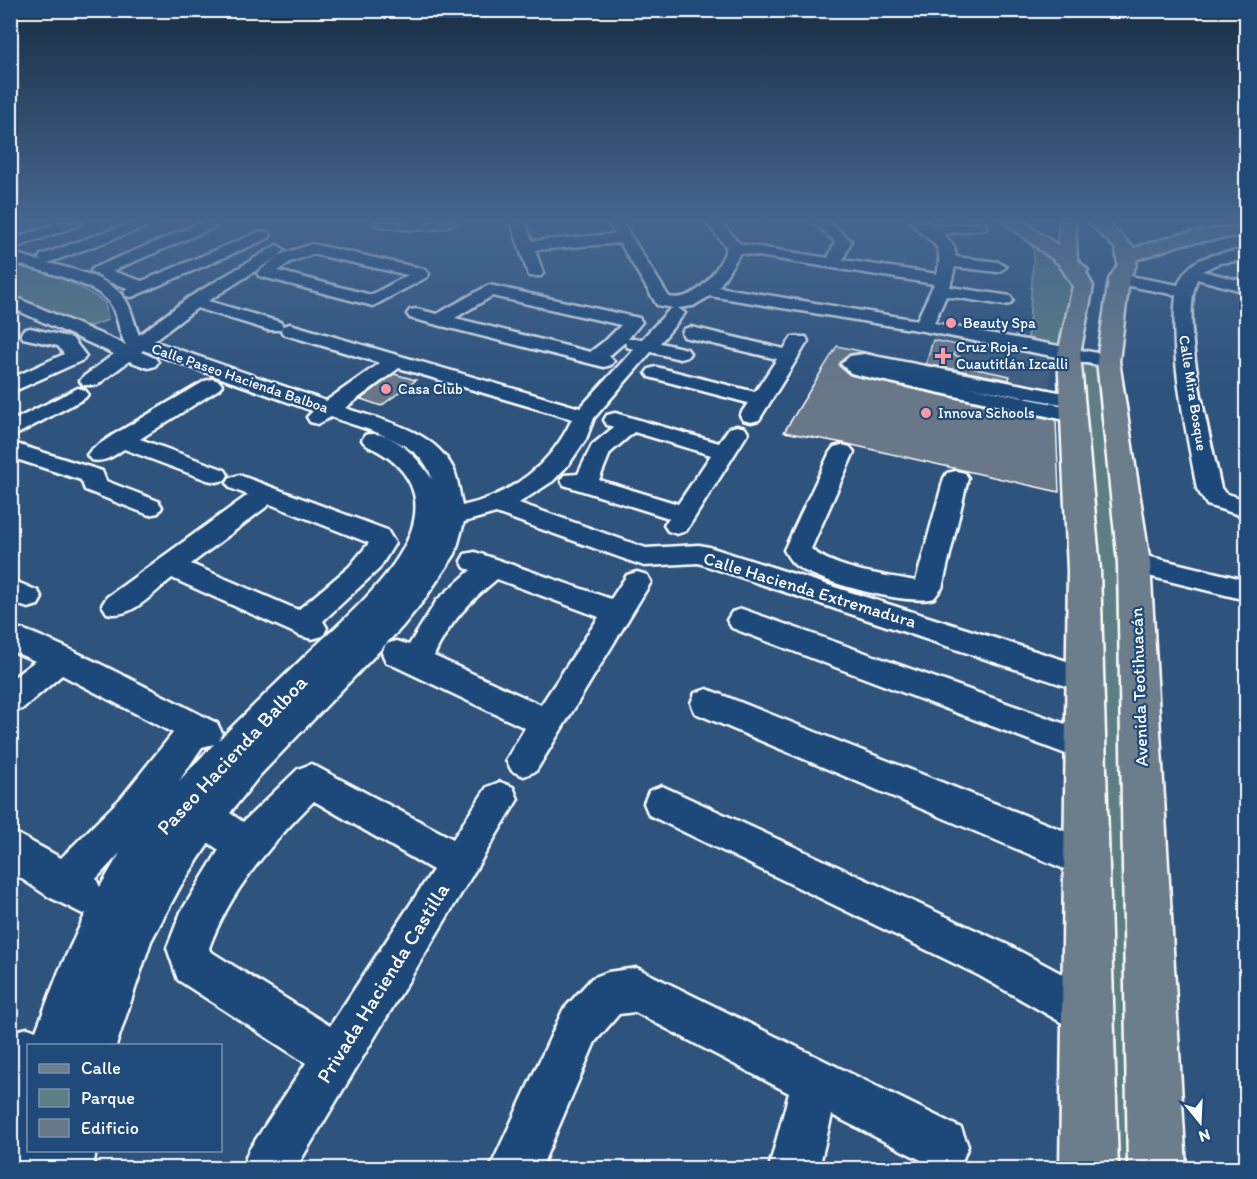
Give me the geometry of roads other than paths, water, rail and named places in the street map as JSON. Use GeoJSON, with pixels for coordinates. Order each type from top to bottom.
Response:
{"type":"FeatureCollection","features":[{"type":"Feature","properties":{"kind":"main road"},"geometry":{"type":"LineString","coordinates":[[1079,277],[1083,286],[1069,354],[1084,570],[1089,1012],[1087,1164]]}},
{"type":"Feature","properties":{"kind":"main road","name":"Avenida Teotihuacán"},"geometry":{"type":"LineString","coordinates":[[1121,277],[1108,361],[1134,563],[1156,1168]]}},
{"type":"Feature","properties":{"kind":"street","name":"Calle Paseo Hacienda Balboa"},"geometry":{"type":"LineString","coordinates":[[88,277],[107,282],[118,302],[133,349]]}},
{"type":"Feature","properties":{"kind":"street"},"geometry":{"type":"LineString","coordinates":[[103,277],[107,282],[138,290],[169,277]]}},
{"type":"Feature","properties":{"kind":"street"},"geometry":{"type":"LineString","coordinates":[[10,387],[78,371],[133,349],[194,302],[240,277]]}},
{"type":"Feature","properties":{"kind":"street"},"geometry":{"type":"LineString","coordinates":[[280,277],[367,301],[378,300],[416,277]]}},
{"type":"Feature","properties":{"kind":"street"},"geometry":{"type":"LineString","coordinates":[[649,277],[663,301],[677,309]]}},
{"type":"Feature","properties":{"kind":"street"},"geometry":{"type":"LineString","coordinates":[[439,518],[498,505],[532,485],[559,462],[584,416],[648,346],[677,309],[694,300],[717,277]]}},
{"type":"Feature","properties":{"kind":"street"},"geometry":{"type":"LineString","coordinates":[[902,277],[1004,300]]}},
{"type":"Feature","properties":{"kind":"street"},"geometry":{"type":"LineString","coordinates":[[923,326],[944,277]]}},
{"type":"Feature","properties":{"kind":"street"},"geometry":{"type":"LineString","coordinates":[[1162,277],[1187,282],[1246,287]]}},
{"type":"Feature","properties":{"kind":"street"},"geometry":{"type":"LineString","coordinates":[[1187,282],[1192,277]]}},
{"type":"Feature","properties":{"kind":"street","name":"Calle Mira Bosque"},"geometry":{"type":"LineString","coordinates":[[1187,282],[1182,332],[1209,489],[1216,499],[1246,509]]}},
{"type":"Feature","properties":{"kind":"street"},"geometry":{"type":"LineString","coordinates":[[705,290],[923,326],[1108,361]]}},
{"type":"Feature","properties":{"kind":"street"},"geometry":{"type":"LineString","coordinates":[[416,314],[598,360],[633,322],[498,291],[483,292],[440,320]]}},
{"type":"Feature","properties":{"kind":"street","name":"Calle Paseo Hacienda Balboa"},"geometry":{"type":"LineString","coordinates":[[10,300],[85,333],[322,414]]}},
{"type":"Feature","properties":{"kind":"street"},"geometry":{"type":"LineString","coordinates":[[194,302],[584,416]]}},
{"type":"Feature","properties":{"kind":"street"},"geometry":{"type":"LineString","coordinates":[[64,342],[122,320]]}},
{"type":"Feature","properties":{"kind":"street"},"geometry":{"type":"LineString","coordinates":[[10,342],[35,331],[64,342],[76,355],[78,371]]}},
{"type":"Feature","properties":{"kind":"street"},"geometry":{"type":"LineString","coordinates":[[736,434],[622,422],[579,482],[680,520],[736,434],[760,400],[794,349],[696,334],[661,374],[760,400]]}},
{"type":"Feature","properties":{"kind":"street"},"geometry":{"type":"LineString","coordinates":[[617,339],[680,353]]}},
{"type":"Feature","properties":{"kind":"street","name":"Calle Paseo Hacienda Balboa"},"geometry":{"type":"LineString","coordinates":[[133,349],[212,385],[408,437],[431,454],[442,471],[439,518]]}},
{"type":"Feature","properties":{"kind":"street"},"geometry":{"type":"LineString","coordinates":[[857,360],[864,360],[1073,407],[858,369],[851,364],[857,360]]}},
{"type":"Feature","properties":{"kind":"street"},"geometry":{"type":"LineString","coordinates":[[322,414],[394,362]]}},
{"type":"Feature","properties":{"kind":"street"},"geometry":{"type":"LineString","coordinates":[[99,455],[212,385]]}},
{"type":"Feature","properties":{"kind":"street"},"geometry":{"type":"LineString","coordinates":[[10,420],[65,391],[78,394],[10,431]]}},
{"type":"Feature","properties":{"kind":"street"},"geometry":{"type":"LineString","coordinates":[[121,440],[216,475]]}},
{"type":"Feature","properties":{"kind":"street"},"geometry":{"type":"LineString","coordinates":[[573,440],[600,450]]}},
{"type":"Feature","properties":{"kind":"street"},"geometry":{"type":"LineString","coordinates":[[10,449],[93,476],[94,485],[149,507]]}},
{"type":"Feature","properties":{"kind":"street"},"geometry":{"type":"LineString","coordinates":[[842,452],[797,550],[799,554],[849,589],[924,591],[928,588],[956,478]]}},
{"type":"Feature","properties":{"kind":"street"},"geometry":{"type":"LineString","coordinates":[[170,566],[307,626],[380,551],[382,543],[378,536],[239,483]]}},
{"type":"Feature","properties":{"kind":"street"},"geometry":{"type":"LineString","coordinates":[[117,604],[268,493]]}},
{"type":"Feature","properties":{"kind":"street","name":"Calle Hacienda Extremadura"},"geometry":{"type":"LineString","coordinates":[[498,505],[644,557],[699,554],[849,589],[1086,680]]}},
{"type":"Feature","properties":{"kind":"street","name":"Paseo Hacienda Balboa"},"geometry":{"type":"LineString","coordinates":[[48,1044],[97,936],[132,872],[172,812],[228,753],[401,592],[415,553],[439,518]]}},
{"type":"Feature","properties":{"kind":"street"},"geometry":{"type":"LineString","coordinates":[[1134,563],[1246,590]]}},
{"type":"Feature","properties":{"kind":"street"},"geometry":{"type":"LineString","coordinates":[[548,723],[407,657],[447,608],[474,582],[484,564],[617,612]]}},
{"type":"Feature","properties":{"kind":"street"},"geometry":{"type":"LineString","coordinates":[[354,578],[447,608]]}},
{"type":"Feature","properties":{"kind":"street"},"geometry":{"type":"LineString","coordinates":[[524,760],[637,582]]}},
{"type":"Feature","properties":{"kind":"street"},"geometry":{"type":"LineString","coordinates":[[742,620],[1087,747]]}},
{"type":"Feature","properties":{"kind":"street"},"geometry":{"type":"LineString","coordinates":[[14,638],[200,731],[166,772],[172,812]]}},
{"type":"Feature","properties":{"kind":"street"},"geometry":{"type":"LineString","coordinates":[[10,699],[60,659]]}},
{"type":"Feature","properties":{"kind":"street"},"geometry":{"type":"LineString","coordinates":[[706,703],[1088,860]]}},
{"type":"Feature","properties":{"kind":"street"},"geometry":{"type":"LineString","coordinates":[[336,1056],[193,966],[189,948],[196,927],[232,863],[265,824],[301,774],[458,864]]}},
{"type":"Feature","properties":{"kind":"street","name":"Privada Hacienda Castilla"},"geometry":{"type":"LineString","coordinates":[[267,1168],[500,799]]}},
{"type":"Feature","properties":{"kind":"street"},"geometry":{"type":"LineString","coordinates":[[662,803],[993,960],[1089,1012]]}},
{"type":"Feature","properties":{"kind":"street"},"geometry":{"type":"LineString","coordinates":[[172,812],[246,847]]}},
{"type":"Feature","properties":{"kind":"street"},"geometry":{"type":"LineString","coordinates":[[10,849],[73,889],[101,848],[172,812]]}},
{"type":"Feature","properties":{"kind":"street"},"geometry":{"type":"LineString","coordinates":[[515,1168],[579,1026],[608,994],[637,990],[943,1146]]}},
{"type":"Feature","properties":{"kind":"street"},"geometry":{"type":"LineString","coordinates":[[794,1168],[816,1080]]}},
{"type":"Feature","properties":{"kind":"street"},"geometry":{"type":"LineString","coordinates":[[10,1128],[27,1090]]}},
{"type":"Feature","properties":{"kind":"street"},"geometry":{"type":"LineString","coordinates":[[24,1168],[27,1148]]}},
{"type":"Feature","properties":{"kind":"street"},"geometry":{"type":"LineString","coordinates":[[68,1168],[71,1152]]}},
{"type":"Feature","properties":{"kind":"place","name":"Beauty Spa"},"geometry":{"type":"Point","coordinates":[951,323]}},
{"type":"Feature","properties":{"kind":"place","name":"Cruz Roja - Cuautitlán Izcalli"},"geometry":{"type":"Point","coordinates":[943,356]}},
{"type":"Feature","properties":{"kind":"place","name":"Casa Club"},"geometry":{"type":"Point","coordinates":[386,389]}},
{"type":"Feature","properties":{"kind":"place","name":"Innova Schools"},"geometry":{"type":"Point","coordinates":[926,413]}}]}
